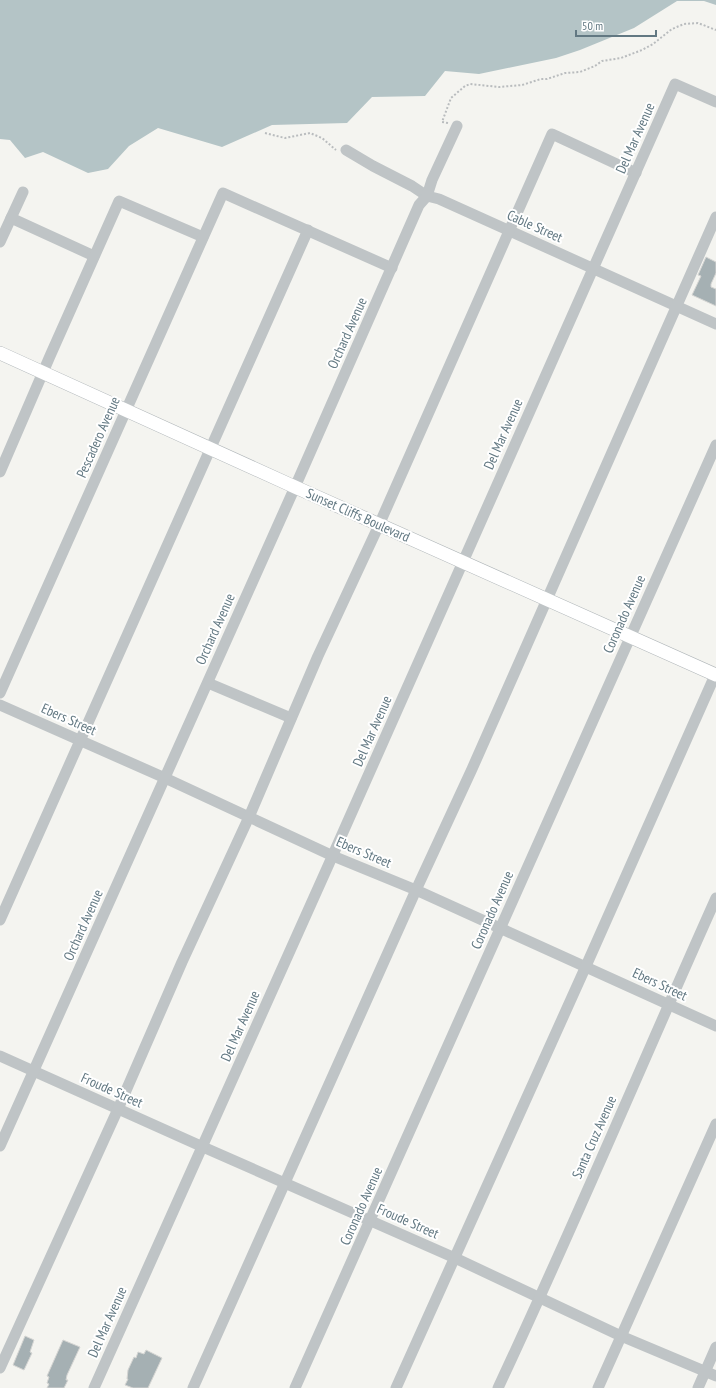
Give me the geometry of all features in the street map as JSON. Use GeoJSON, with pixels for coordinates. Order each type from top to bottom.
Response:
{"type":"FeatureCollection","features":[{"type":"Feature","properties":{"kind":"main road","name":"Sunset Cliffs Boulevard"},"geometry":{"type":"LineString","coordinates":[[0,353],[379,525],[716,674]]}},
{"type":"Feature","properties":{"kind":"street","name":"Del Mar Avenue"},"geometry":{"type":"LineString","coordinates":[[94,1388],[333,856],[675,84],[716,102]]}},
{"type":"Feature","properties":{"kind":"street","name":"Orchard Avenue"},"geometry":{"type":"LineString","coordinates":[[0,1146],[208,683],[419,205],[427,196],[432,180],[457,126]]}},
{"type":"Feature","properties":{"kind":"street"},"geometry":{"type":"LineString","coordinates":[[0,1368],[118,1109],[182,962],[249,817],[318,656],[379,525],[552,134],[636,174]]}},
{"type":"Feature","properties":{"kind":"street","name":"Cable Street"},"geometry":{"type":"LineString","coordinates":[[346,150],[412,186],[427,196],[439,198],[716,324]]}},
{"type":"Feature","properties":{"kind":"street"},"geometry":{"type":"LineString","coordinates":[[0,242],[23,192]]}},
{"type":"Feature","properties":{"kind":"street","name":"Pescadero Avenue"},"geometry":{"type":"LineString","coordinates":[[0,693],[223,193],[308,230]]}},
{"type":"Feature","properties":{"kind":"street"},"geometry":{"type":"LineString","coordinates":[[0,472],[119,201],[203,237]]}},
{"type":"Feature","properties":{"kind":"street"},"geometry":{"type":"LineString","coordinates":[[193,1388],[416,890],[472,769],[716,217]]}},
{"type":"Feature","properties":{"kind":"street"},"geometry":{"type":"LineString","coordinates":[[11,218],[94,256]]}},
{"type":"Feature","properties":{"kind":"street"},"geometry":{"type":"LineString","coordinates":[[0,920],[308,230],[392,268]]}},
{"type":"Feature","properties":{"kind":"street","name":"Coronado Avenue"},"geometry":{"type":"LineString","coordinates":[[295,1388],[371,1221],[716,445]]}},
{"type":"Feature","properties":{"kind":"street"},"geometry":{"type":"LineString","coordinates":[[396,1388],[716,674]]}},
{"type":"Feature","properties":{"kind":"street"},"geometry":{"type":"LineString","coordinates":[[208,683],[291,718]]}},
{"type":"Feature","properties":{"kind":"street","name":"Ebers Street"},"geometry":{"type":"LineString","coordinates":[[0,705],[165,778],[333,856],[416,890],[586,966],[716,1026]]}},
{"type":"Feature","properties":{"kind":"street","name":"Santa Cruz Avenue"},"geometry":{"type":"LineString","coordinates":[[498,1388],[540,1298],[716,898]]}},
{"type":"Feature","properties":{"kind":"street","name":"Froude Street"},"geometry":{"type":"LineString","coordinates":[[0,1056],[455,1258],[621,1336],[711,1374]]}},
{"type":"Feature","properties":{"kind":"street"},"geometry":{"type":"LineString","coordinates":[[598,1388],[716,1124]]}},
{"type":"Feature","properties":{"kind":"street"},"geometry":{"type":"LineString","coordinates":[[698,1388],[711,1374],[716,1347]]}},
{"type":"Feature","properties":{"kind":"path"},"geometry":{"type":"LineString","coordinates":[[444,118],[451,98],[464,86],[470,84],[499,87],[522,85],[565,73],[580,72],[589,69],[602,61],[621,58],[642,50],[653,44],[672,29],[684,24],[698,23],[716,30]]}},
{"type":"Feature","properties":{"kind":"path"},"geometry":{"type":"LineString","coordinates":[[265,133],[285,138],[310,133],[322,138],[339,152],[346,150]]}},
{"type":"Feature","properties":{"kind":"shaded area"},"geometry":{"type":"Polygon","coordinates":[[[0,0],[716,0],[716,5],[704,1],[677,1],[634,28],[556,58],[479,74],[445,71],[425,96],[372,97],[347,123],[272,125],[222,147],[158,128],[129,146],[108,169],[88,173],[43,152],[25,158],[10,140],[0,139],[0,0]]]}},
{"type":"Feature","properties":{"kind":"building"},"geometry":{"type":"Polygon","coordinates":[[[706,257],[716,262],[716,273],[711,287],[716,289],[716,306],[692,295],[701,276],[698,275],[706,257]]]}},
{"type":"Feature","properties":{"kind":"building"},"geometry":{"type":"Polygon","coordinates":[[[25,1336],[34,1340],[30,1352],[32,1353],[24,1370],[13,1365],[25,1336]]]}},
{"type":"Feature","properties":{"kind":"building"},"geometry":{"type":"Polygon","coordinates":[[[63,1340],[80,1347],[67,1375],[66,1380],[68,1380],[64,1388],[47,1388],[49,1384],[47,1383],[49,1377],[47,1376],[63,1340]]]}},
{"type":"Feature","properties":{"kind":"building"},"geometry":{"type":"Polygon","coordinates":[[[146,1350],[162,1358],[148,1388],[133,1388],[125,1385],[128,1379],[128,1370],[134,1357],[136,1358],[138,1352],[144,1354],[146,1350]]]}}]}
